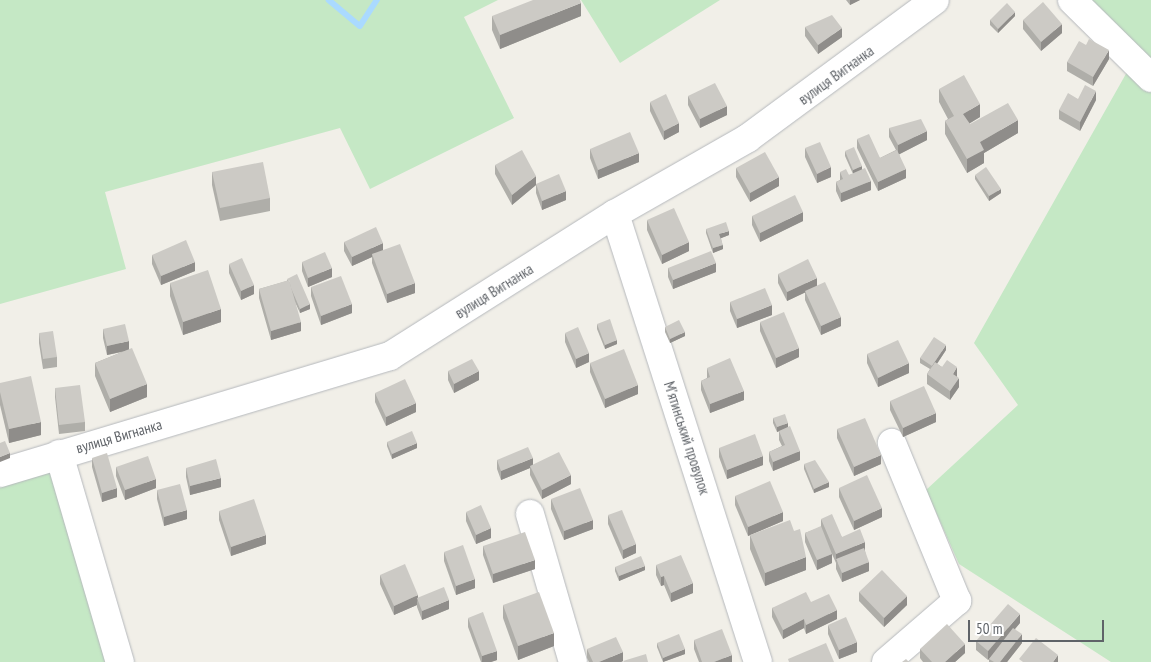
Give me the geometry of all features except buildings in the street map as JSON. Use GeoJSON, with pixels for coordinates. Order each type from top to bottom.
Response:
{"type":"FeatureCollection","features":[{"type":"Feature","properties":{"kind":"street","name":"вулиця Вигнанка"},"geometry":{"type":"LineString","coordinates":[[0,473],[390,356],[615,214],[748,138],[935,0]]}},
{"type":"Feature","properties":{"kind":"street"},"geometry":{"type":"LineString","coordinates":[[1072,0],[1151,78]]}},
{"type":"Feature","properties":{"kind":"street","name":"Мʼятинський провулок"},"geometry":{"type":"LineString","coordinates":[[615,214],[758,662]]}},
{"type":"Feature","properties":{"kind":"street"},"geometry":{"type":"LineString","coordinates":[[886,662],[957,601],[892,443]]}},
{"type":"Feature","properties":{"kind":"street"},"geometry":{"type":"LineString","coordinates":[[59,454],[120,662]]}},
{"type":"Feature","properties":{"kind":"street"},"geometry":{"type":"LineString","coordinates":[[530,514],[573,662]]}},
{"type":"Feature","properties":{"kind":"green space"},"geometry":{"type":"Polygon","coordinates":[[[0,0],[498,0],[464,17],[514,118],[370,189],[340,128],[105,192],[126,269],[0,304],[0,0]]]}},
{"type":"Feature","properties":{"kind":"green space"},"geometry":{"type":"Polygon","coordinates":[[[581,0],[720,0],[620,63],[581,0]]]}},
{"type":"Feature","properties":{"kind":"green space"},"geometry":{"type":"Polygon","coordinates":[[[1089,0],[1151,0],[1151,662],[1111,662],[959,564],[926,490],[1018,405],[974,343],[1140,49],[1089,0]]]}},
{"type":"Feature","properties":{"kind":"green space"},"geometry":{"type":"Polygon","coordinates":[[[55,463],[113,662],[0,662],[0,481],[55,463]]]}},
{"type":"Feature","properties":{"kind":"waterway"},"geometry":{"type":"LineString","coordinates":[[329,0],[360,26],[377,0]]}}]}
